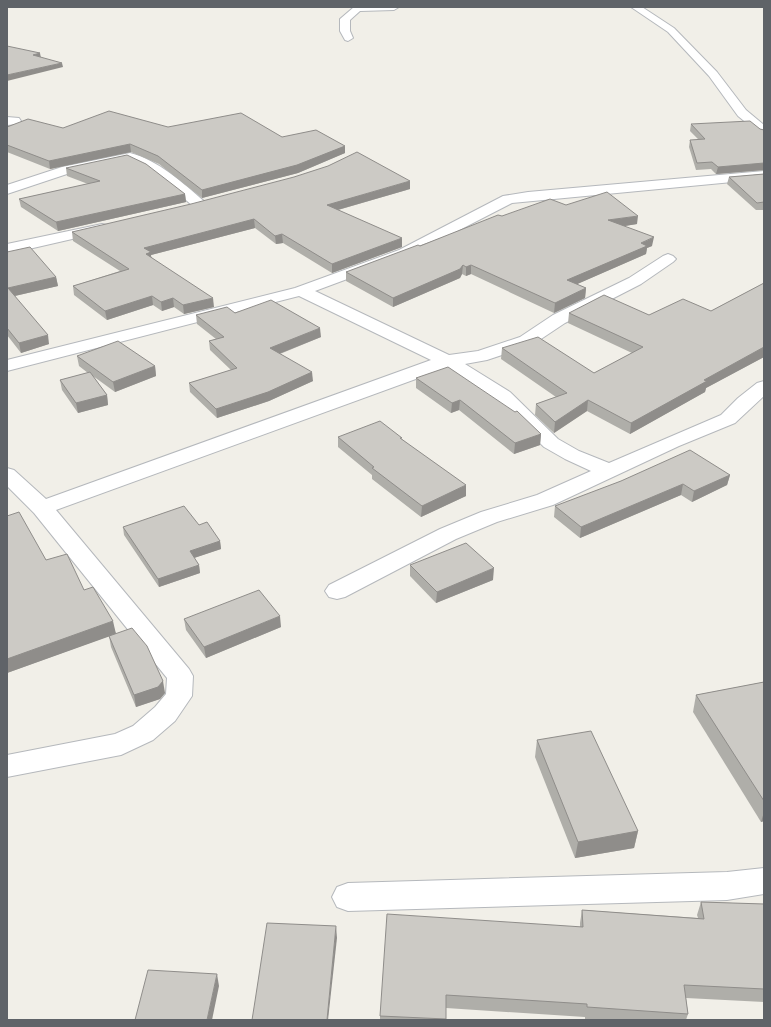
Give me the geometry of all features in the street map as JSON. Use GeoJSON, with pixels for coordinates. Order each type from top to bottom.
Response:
{"type":"FeatureCollection","features":[{"type":"Feature","properties":{"kind":"street"},"geometry":{"type":"LineString","coordinates":[[348,38],[345,31],[345,19],[359,7],[394,7]]}},
{"type":"Feature","properties":{"kind":"street"},"geometry":{"type":"LineString","coordinates":[[636,7],[671,30],[713,74],[742,113],[764,131]]}},
{"type":"Feature","properties":{"kind":"street"},"geometry":{"type":"LineString","coordinates":[[7,190],[67,170],[130,157],[153,168],[183,190],[200,205]]}},
{"type":"Feature","properties":{"kind":"street"},"geometry":{"type":"LineString","coordinates":[[7,366],[301,292],[404,253],[508,199],[764,175]]}},
{"type":"Feature","properties":{"kind":"street"},"geometry":{"type":"LineString","coordinates":[[186,209],[214,201]]}},
{"type":"Feature","properties":{"kind":"street"},"geometry":{"type":"LineString","coordinates":[[7,249],[117,225]]}},
{"type":"Feature","properties":{"kind":"street"},"geometry":{"type":"LineString","coordinates":[[42,508],[447,361],[481,356],[526,341],[559,319],[636,280],[668,259]]}},
{"type":"Feature","properties":{"kind":"street"},"geometry":{"type":"LineString","coordinates":[[301,292],[447,361],[478,379],[503,396],[551,443],[572,455],[608,471]]}},
{"type":"Feature","properties":{"kind":"street"},"geometry":{"type":"LineString","coordinates":[[338,591],[448,534],[489,517],[545,500],[672,442],[728,419],[745,402],[764,387]]}},
{"type":"Feature","properties":{"kind":"street"},"geometry":{"type":"LineString","coordinates":[[7,474],[42,508],[180,676],[179,696],[165,714],[142,733],[121,744],[7,766]]}},
{"type":"Feature","properties":{"kind":"street"},"geometry":{"type":"LineString","coordinates":[[348,897],[726,886],[764,881]]}},
{"type":"Feature","properties":{"kind":"building"},"geometry":{"type":"Polygon","coordinates":[[[7,46],[40,53],[33,55],[62,63],[7,75],[7,46]]]}},
{"type":"Feature","properties":{"kind":"building"},"geometry":{"type":"Polygon","coordinates":[[[109,111],[168,127],[241,113],[282,137],[316,130],[345,146],[297,165],[202,190],[158,156],[130,144],[49,161],[7,145],[7,127],[28,119],[63,128],[109,111]]]}},
{"type":"Feature","properties":{"kind":"building"},"geometry":{"type":"Polygon","coordinates":[[[750,121],[760,129],[764,130],[764,163],[718,167],[712,162],[697,163],[690,140],[705,139],[691,124],[750,121]]]}},
{"type":"Feature","properties":{"kind":"building"},"geometry":{"type":"Polygon","coordinates":[[[357,152],[410,181],[327,205],[402,238],[332,264],[282,234],[275,236],[254,219],[144,248],[151,252],[146,254],[213,298],[183,305],[173,298],[161,302],[152,296],[105,311],[73,286],[129,269],[72,232],[191,204],[294,177],[328,166],[357,152]]]}},
{"type":"Feature","properties":{"kind":"building"},"geometry":{"type":"Polygon","coordinates":[[[127,155],[146,164],[185,194],[56,222],[19,199],[100,181],[66,168],[127,155]]]}},
{"type":"Feature","properties":{"kind":"building"},"geometry":{"type":"Polygon","coordinates":[[[764,174],[764,202],[757,203],[729,177],[764,174]]]}},
{"type":"Feature","properties":{"kind":"building"},"geometry":{"type":"Polygon","coordinates":[[[607,192],[638,216],[608,220],[654,237],[641,243],[647,246],[567,280],[586,288],[555,303],[471,265],[466,267],[463,265],[460,269],[393,298],[346,272],[418,245],[420,246],[498,215],[502,216],[550,199],[566,205],[607,192]]]}},
{"type":"Feature","properties":{"kind":"building"},"geometry":{"type":"Polygon","coordinates":[[[30,247],[56,277],[8,288],[48,335],[19,343],[7,328],[7,252],[30,247]]]}},
{"type":"Feature","properties":{"kind":"building"},"geometry":{"type":"Polygon","coordinates":[[[764,283],[764,347],[704,380],[707,381],[631,423],[588,400],[555,422],[536,404],[567,393],[502,348],[538,337],[594,373],[643,347],[569,313],[604,295],[649,315],[683,299],[711,311],[764,283]]]}},
{"type":"Feature","properties":{"kind":"building"},"geometry":{"type":"Polygon","coordinates":[[[271,300],[320,328],[270,348],[312,372],[268,392],[216,409],[189,383],[237,368],[209,341],[224,337],[196,315],[227,307],[235,313],[271,300]]]}},
{"type":"Feature","properties":{"kind":"building"},"geometry":{"type":"Polygon","coordinates":[[[118,341],[155,366],[113,382],[77,356],[118,341]]]}},
{"type":"Feature","properties":{"kind":"building"},"geometry":{"type":"Polygon","coordinates":[[[448,367],[515,412],[517,411],[541,434],[515,443],[460,400],[452,403],[416,378],[448,367]]]}},
{"type":"Feature","properties":{"kind":"building"},"geometry":{"type":"Polygon","coordinates":[[[90,372],[107,395],[76,403],[60,380],[90,372]]]}},
{"type":"Feature","properties":{"kind":"building"},"geometry":{"type":"Polygon","coordinates":[[[380,421],[402,438],[400,438],[466,485],[422,506],[372,468],[374,467],[338,437],[380,421]]]}},
{"type":"Feature","properties":{"kind":"building"},"geometry":{"type":"Polygon","coordinates":[[[690,450],[730,475],[694,491],[683,484],[581,527],[555,506],[621,481],[690,450]]]}},
{"type":"Feature","properties":{"kind":"building"},"geometry":{"type":"Polygon","coordinates":[[[184,506],[199,525],[207,522],[220,541],[190,551],[199,565],[158,579],[123,527],[184,506]]]}},
{"type":"Feature","properties":{"kind":"building"},"geometry":{"type":"Polygon","coordinates":[[[19,512],[46,560],[67,554],[84,590],[93,587],[113,621],[7,659],[7,516],[19,512]]]}},
{"type":"Feature","properties":{"kind":"building"},"geometry":{"type":"Polygon","coordinates":[[[466,543],[494,568],[437,592],[410,565],[466,543]]]}},
{"type":"Feature","properties":{"kind":"building"},"geometry":{"type":"Polygon","coordinates":[[[259,590],[280,616],[204,647],[184,619],[259,590]]]}},
{"type":"Feature","properties":{"kind":"building"},"geometry":{"type":"Polygon","coordinates":[[[132,628],[147,646],[163,681],[158,687],[134,695],[109,636],[132,628]]]}},
{"type":"Feature","properties":{"kind":"building"},"geometry":{"type":"Polygon","coordinates":[[[764,682],[764,801],[696,695],[764,682]]]}},
{"type":"Feature","properties":{"kind":"building"},"geometry":{"type":"Polygon","coordinates":[[[591,731],[638,831],[578,842],[537,740],[591,731]]]}},
{"type":"Feature","properties":{"kind":"building"},"geometry":{"type":"Polygon","coordinates":[[[701,902],[764,904],[764,989],[684,985],[688,1014],[587,1007],[587,1004],[446,995],[446,1019],[380,1016],[387,914],[583,927],[582,910],[704,919],[701,902]]]}},
{"type":"Feature","properties":{"kind":"building"},"geometry":{"type":"Polygon","coordinates":[[[267,923],[336,926],[327,1020],[252,1020],[267,923]]]}},
{"type":"Feature","properties":{"kind":"building"},"geometry":{"type":"Polygon","coordinates":[[[148,970],[217,974],[207,1020],[135,1020],[148,970]]]}}]}
